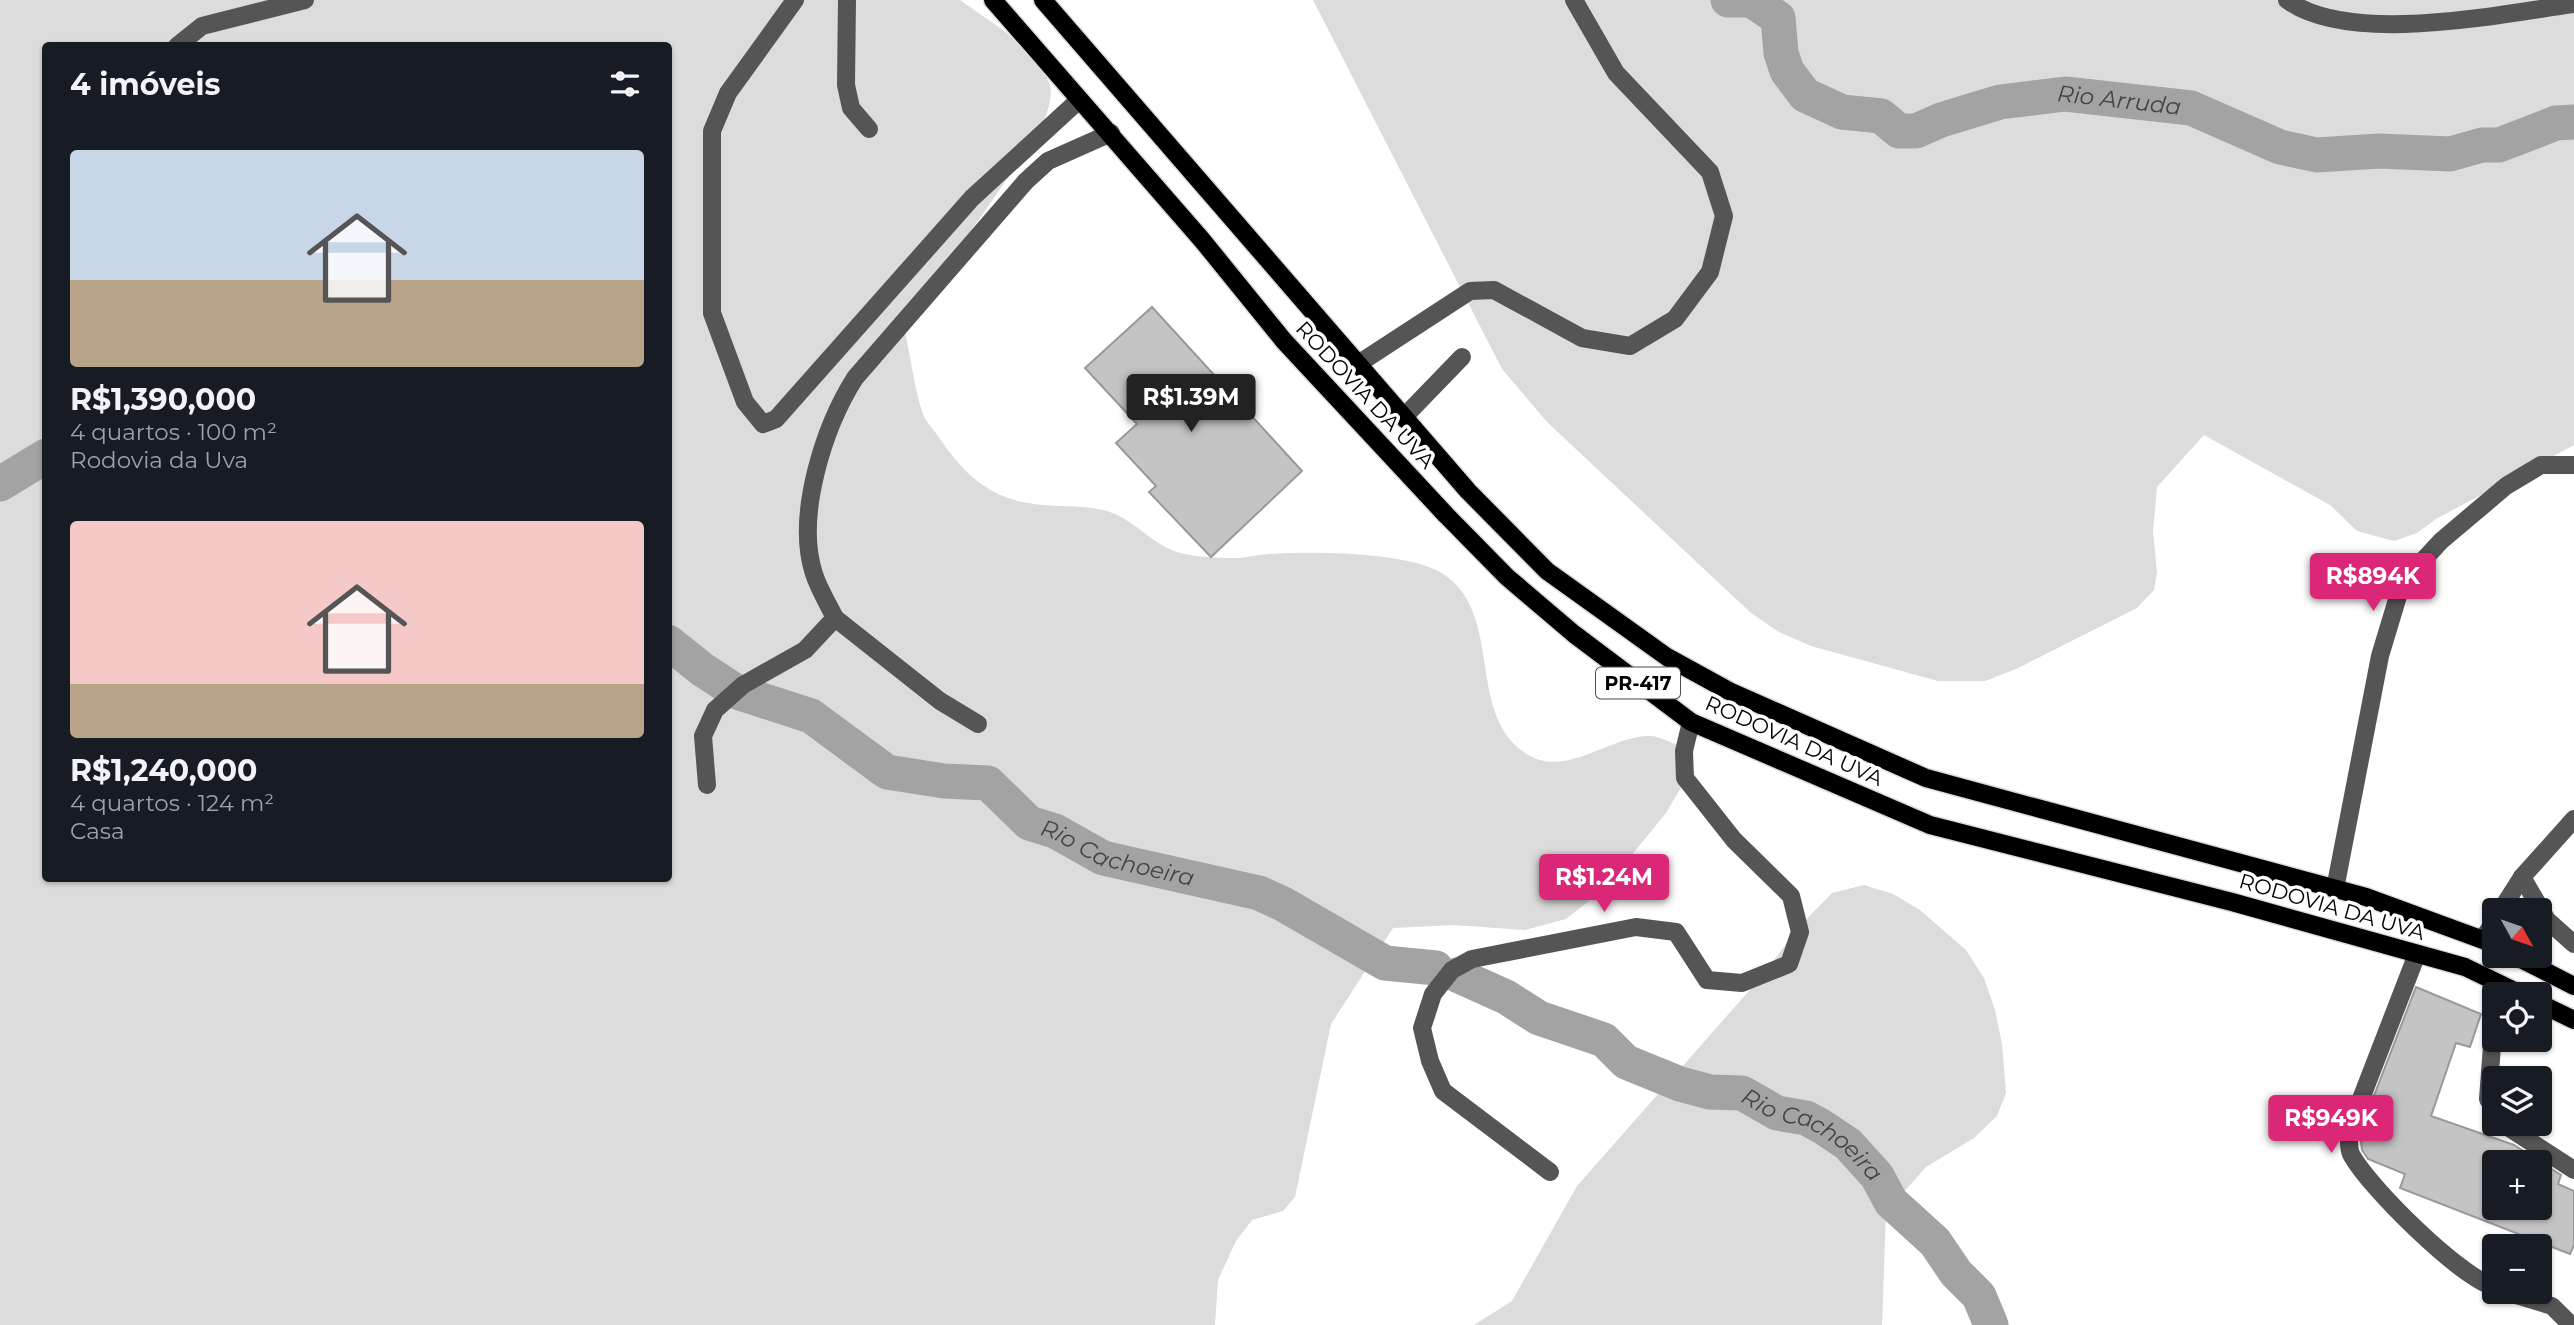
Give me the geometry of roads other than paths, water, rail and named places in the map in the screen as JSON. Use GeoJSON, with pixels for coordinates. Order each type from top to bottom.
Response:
{"type":"FeatureCollection","features":[{"type":"Feature","properties":{"kind":"main road","name":"RODOVIA DA UVA"},"geometry":{"type":"LineString","coordinates":[[993,0],[1111,133],[1284,341],[1446,515],[1507,577],[1574,634],[1691,722],[1930,825],[2465,967],[2489,982]]}},
{"type":"Feature","properties":{"kind":"main road","name":"RODOVIA DA UVA"},"geometry":{"type":"LineString","coordinates":[[1043,0],[1468,491],[1547,571],[1667,657],[1729,691],[1926,778],[2336,889],[2482,939]]}},
{"type":"Feature","properties":{"kind":"main road"},"geometry":{"type":"LineString","coordinates":[[2539,968],[2574,986]]}},
{"type":"Feature","properties":{"kind":"main road"},"geometry":{"type":"LineString","coordinates":[[2552,1009],[2574,1020]]}},
{"type":"Feature","properties":{"kind":"street"},"geometry":{"type":"LineString","coordinates":[[182,42],[202,26],[305,0]]}},
{"type":"Feature","properties":{"kind":"street"},"geometry":{"type":"LineString","coordinates":[[795,0],[728,93],[712,131],[712,313],[745,402],[763,425],[776,419],[972,198],[1079,100]]}},
{"type":"Feature","properties":{"kind":"street"},"geometry":{"type":"LineString","coordinates":[[847,0],[846,85],[851,108],[869,129]]}},
{"type":"Feature","properties":{"kind":"street"},"geometry":{"type":"LineString","coordinates":[[1358,364],[1470,291],[1494,290],[1582,338],[1630,346],[1675,318],[1710,272],[1724,216],[1710,172],[1616,74],[1574,0]]}},
{"type":"Feature","properties":{"kind":"street"},"geometry":{"type":"LineString","coordinates":[[2287,0],[2295,6],[2335,19],[2395,24],[2458,20],[2574,4]]}},
{"type":"Feature","properties":{"kind":"street"},"geometry":{"type":"LineString","coordinates":[[978,724],[940,701],[835,618],[813,573],[808,526],[811,486],[836,408],[855,378],[1026,181],[1048,161],[1111,133]]}},
{"type":"Feature","properties":{"kind":"street"},"geometry":{"type":"LineString","coordinates":[[1403,418],[1462,357]]}},
{"type":"Feature","properties":{"kind":"street"},"geometry":{"type":"LineString","coordinates":[[2336,889],[2380,656],[2402,583],[2441,541],[2506,486],[2541,464],[2574,465]]}},
{"type":"Feature","properties":{"kind":"street"},"geometry":{"type":"LineString","coordinates":[[707,785],[703,736],[715,710],[743,685],[805,650],[835,618]]}},
{"type":"Feature","properties":{"kind":"street"},"geometry":{"type":"LineString","coordinates":[[1550,1172],[1443,1091],[1430,1061],[1422,1028],[1433,994],[1452,970],[1472,959],[1636,927],[1676,932],[1707,979],[1742,983],[1788,964],[1800,932],[1791,896],[1734,840],[1685,778],[1684,751],[1691,722]]}},
{"type":"Feature","properties":{"kind":"street"},"geometry":{"type":"LineString","coordinates":[[2509,898],[2522,877],[2574,819]]}},
{"type":"Feature","properties":{"kind":"street"},"geometry":{"type":"LineString","coordinates":[[2522,877],[2547,920],[2574,944]]}},
{"type":"Feature","properties":{"kind":"street"},"geometry":{"type":"LineString","coordinates":[[2417,954],[2349,1130],[2350,1154],[2418,1230],[2468,1275],[2482,1281]]}},
{"type":"Feature","properties":{"kind":"street"},"geometry":{"type":"LineString","coordinates":[[2522,1136],[2574,1170]]}},
{"type":"Feature","properties":{"kind":"street"},"geometry":{"type":"LineString","coordinates":[[2545,1304],[2552,1306],[2571,1325]]}},
{"type":"Feature","properties":{"kind":"waterway","name":"Rio Arruda"},"geometry":{"type":"LineString","coordinates":[[1728,0],[1751,0],[1778,18],[1781,53],[1787,71],[1805,95],[1842,112],[1881,116],[1899,131],[1916,131],[1941,120],[2000,102],[2065,94],[2191,108],[2280,147],[2317,155],[2379,151],[2450,154],[2482,145],[2499,145],[2556,123],[2574,122]]}},
{"type":"Feature","properties":{"kind":"waterway","name":"Rio Cachoeira"},"geometry":{"type":"LineString","coordinates":[[0,484],[42,458]]}},
{"type":"Feature","properties":{"kind":"waterway","name":"Rio Cachoeira"},"geometry":{"type":"LineString","coordinates":[[672,645],[737,692],[811,716],[887,772],[944,781],[988,783],[1029,823],[1055,831],[1103,858],[1259,893],[1385,963],[1436,968]]}},
{"type":"Feature","properties":{"kind":"waterway","name":"Rio Cachoeira"},"geometry":{"type":"LineString","coordinates":[[1457,975],[1506,997],[1539,1018],[1604,1040],[1626,1062],[1680,1084],[1710,1092],[1742,1093],[1777,1113],[1806,1118],[1821,1126],[1848,1144],[1877,1176],[1891,1202],[1935,1242],[1956,1273],[1979,1296],[1991,1325]]}}]}
